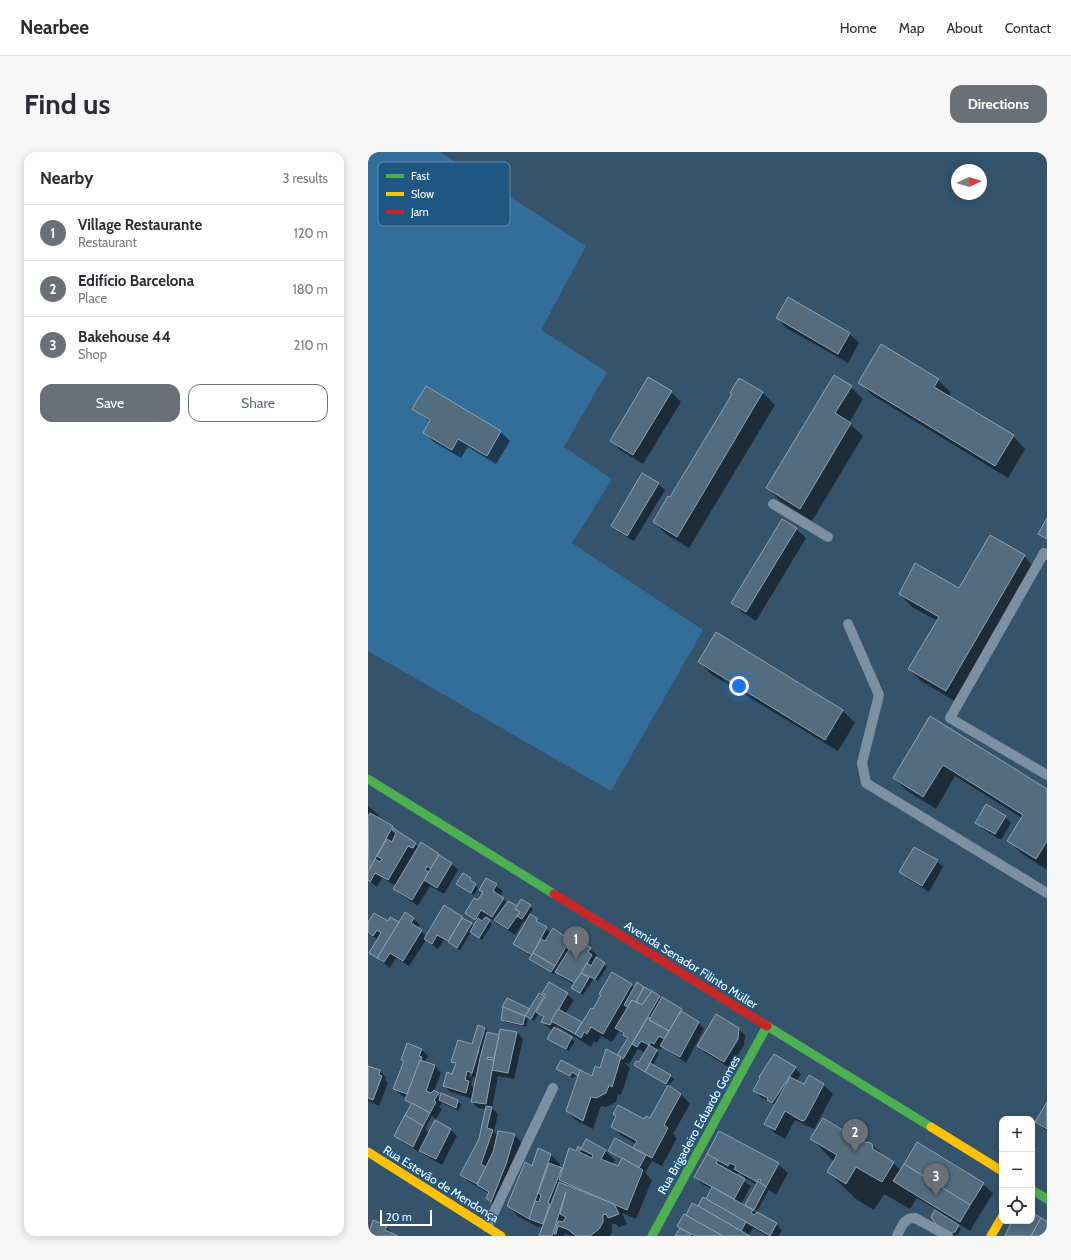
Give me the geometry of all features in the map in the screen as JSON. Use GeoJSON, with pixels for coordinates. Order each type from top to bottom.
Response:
{"type":"FeatureCollection","features":[{"type":"Feature","properties":{"kind":"street","name":"Avenida Senador Filinto Müller"},"geometry":{"type":"LineString","coordinates":[[368,779],[999,1169]]}},
{"type":"Feature","properties":{"kind":"street","name":"Rua Brigadeiro Eduardo Gomes"},"geometry":{"type":"LineString","coordinates":[[652,1236],[767,1026]]}},
{"type":"Feature","properties":{"kind":"street","name":"Rua Estevão de Mendonça"},"geometry":{"type":"LineString","coordinates":[[368,1152],[501,1236]]}},
{"type":"Feature","properties":{"kind":"street"},"geometry":{"type":"LineString","coordinates":[[1035,1192],[1047,1199]]}},
{"type":"Feature","properties":{"kind":"street"},"geometry":{"type":"LineString","coordinates":[[991,1236],[999,1222]]}},
{"type":"Feature","properties":{"kind":"lane"},"geometry":{"type":"LineString","coordinates":[[773,504],[828,537]]}},
{"type":"Feature","properties":{"kind":"lane"},"geometry":{"type":"LineString","coordinates":[[1047,555],[1044,553],[950,718],[1047,775]]}},
{"type":"Feature","properties":{"kind":"lane"},"geometry":{"type":"LineString","coordinates":[[848,624],[879,695],[862,763],[866,783],[1047,893]]}},
{"type":"Feature","properties":{"kind":"lane"},"geometry":{"type":"LineString","coordinates":[[487,1227],[553,1088]]}},
{"type":"Feature","properties":{"kind":"lane"},"geometry":{"type":"LineString","coordinates":[[897,1236],[905,1221],[910,1217],[915,1218],[948,1236]]}},
{"type":"Feature","properties":{"kind":"shaded area"},"geometry":{"type":"Polygon","coordinates":[[[368,152],[440,152],[456,162],[378,162],[378,226],[510,226],[510,197],[586,246],[541,330],[607,372],[564,447],[612,479],[572,543],[703,630],[611,791],[368,651],[368,152]]]}},
{"type":"Feature","properties":{"kind":"building"},"geometry":{"type":"Polygon","coordinates":[[[788,297],[850,333],[838,354],[776,318],[788,297]]]}},
{"type":"Feature","properties":{"kind":"building"},"geometry":{"type":"Polygon","coordinates":[[[881,344],[939,379],[934,387],[1014,435],[995,466],[858,383],[881,344]]]}},
{"type":"Feature","properties":{"kind":"building"},"geometry":{"type":"Polygon","coordinates":[[[834,375],[852,386],[835,413],[851,423],[800,509],[766,488],[834,375]]]}},
{"type":"Feature","properties":{"kind":"building"},"geometry":{"type":"Polygon","coordinates":[[[648,377],[672,391],[633,455],[610,441],[648,377]]]}},
{"type":"Feature","properties":{"kind":"building"},"geometry":{"type":"Polygon","coordinates":[[[739,378],[763,392],[677,537],[653,522],[668,496],[670,497],[732,394],[730,393],[739,378]]]}},
{"type":"Feature","properties":{"kind":"building"},"geometry":{"type":"Polygon","coordinates":[[[426,386],[501,431],[487,456],[458,439],[452,450],[423,433],[430,420],[412,409],[426,386]]]}},
{"type":"Feature","properties":{"kind":"building"},"geometry":{"type":"Polygon","coordinates":[[[642,473],[659,483],[627,536],[611,526],[642,473]]]}},
{"type":"Feature","properties":{"kind":"building"},"geometry":{"type":"Polygon","coordinates":[[[1047,518],[1047,539],[1038,534],[1047,518]]]}},
{"type":"Feature","properties":{"kind":"building"},"geometry":{"type":"Polygon","coordinates":[[[782,519],[797,528],[746,612],[731,603],[782,519]]]}},
{"type":"Feature","properties":{"kind":"building"},"geometry":{"type":"Polygon","coordinates":[[[990,535],[1025,555],[946,691],[908,669],[939,617],[899,594],[915,563],[959,588],[990,535]]]}},
{"type":"Feature","properties":{"kind":"building"},"geometry":{"type":"Polygon","coordinates":[[[716,632],[843,710],[825,740],[698,662],[716,632]]]}},
{"type":"Feature","properties":{"kind":"building"},"geometry":{"type":"Polygon","coordinates":[[[930,716],[1047,789],[1047,841],[1036,859],[1007,841],[1023,815],[943,765],[923,797],[893,778],[930,716]]]}},
{"type":"Feature","properties":{"kind":"building"},"geometry":{"type":"Polygon","coordinates":[[[986,804],[1006,816],[995,834],[975,823],[986,804]]]}},
{"type":"Feature","properties":{"kind":"building"},"geometry":{"type":"Polygon","coordinates":[[[370,813],[393,826],[369,870],[368,816],[370,813]]]}},
{"type":"Feature","properties":{"kind":"building"},"geometry":{"type":"Polygon","coordinates":[[[393,828],[416,843],[413,848],[408,846],[388,880],[375,873],[370,882],[368,880],[368,872],[375,859],[380,862],[382,859],[377,856],[387,839],[392,842],[396,833],[392,830],[393,828]]]}},
{"type":"Feature","properties":{"kind":"building"},"geometry":{"type":"Polygon","coordinates":[[[421,842],[439,854],[431,869],[427,866],[425,870],[429,872],[412,900],[393,889],[421,842]]]}},
{"type":"Feature","properties":{"kind":"building"},"geometry":{"type":"Polygon","coordinates":[[[914,847],[938,860],[922,886],[899,872],[914,847]]]}},
{"type":"Feature","properties":{"kind":"building"},"geometry":{"type":"Polygon","coordinates":[[[439,855],[452,863],[437,888],[424,880],[439,855]]]}},
{"type":"Feature","properties":{"kind":"building"},"geometry":{"type":"Polygon","coordinates":[[[463,873],[471,878],[470,880],[476,884],[471,893],[456,884],[463,873]]]}},
{"type":"Feature","properties":{"kind":"building"},"geometry":{"type":"Polygon","coordinates":[[[486,878],[497,884],[493,891],[504,898],[492,917],[481,910],[475,920],[465,913],[474,898],[478,900],[483,892],[479,890],[486,878]]]}},
{"type":"Feature","properties":{"kind":"building"},"geometry":{"type":"Polygon","coordinates":[[[521,899],[531,905],[522,919],[517,916],[520,912],[515,909],[521,899]]]}},
{"type":"Feature","properties":{"kind":"building"},"geometry":{"type":"Polygon","coordinates":[[[508,901],[517,906],[515,909],[520,912],[508,929],[494,920],[508,901]]]}},
{"type":"Feature","properties":{"kind":"building"},"geometry":{"type":"Polygon","coordinates":[[[444,905],[463,917],[448,941],[437,935],[432,944],[424,939],[444,905]]]}},
{"type":"Feature","properties":{"kind":"building"},"geometry":{"type":"Polygon","coordinates":[[[405,912],[414,918],[411,923],[422,930],[403,961],[390,953],[384,962],[377,958],[405,912]]]}},
{"type":"Feature","properties":{"kind":"building"},"geometry":{"type":"Polygon","coordinates":[[[374,913],[388,921],[390,917],[399,922],[377,958],[369,953],[381,933],[377,930],[373,936],[368,932],[368,922],[374,913]]]}},
{"type":"Feature","properties":{"kind":"building"},"geometry":{"type":"Polygon","coordinates":[[[530,914],[538,919],[536,921],[547,927],[532,955],[513,944],[530,914]]]}},
{"type":"Feature","properties":{"kind":"building"},"geometry":{"type":"Polygon","coordinates":[[[485,917],[490,920],[479,938],[470,932],[478,918],[482,921],[485,917]]]}},
{"type":"Feature","properties":{"kind":"building"},"geometry":{"type":"Polygon","coordinates":[[[462,918],[472,923],[457,948],[448,942],[462,918]]]}},
{"type":"Feature","properties":{"kind":"building"},"geometry":{"type":"Polygon","coordinates":[[[553,928],[570,940],[555,966],[533,953],[541,939],[545,941],[553,928]]]}},
{"type":"Feature","properties":{"kind":"building"},"geometry":{"type":"Polygon","coordinates":[[[575,940],[591,948],[588,952],[592,955],[575,983],[555,972],[575,940]]]}},
{"type":"Feature","properties":{"kind":"building"},"geometry":{"type":"Polygon","coordinates":[[[533,953],[555,966],[551,972],[529,959],[533,953]]]}},
{"type":"Feature","properties":{"kind":"building"},"geometry":{"type":"Polygon","coordinates":[[[596,957],[605,963],[595,979],[581,973],[587,963],[591,966],[596,957]]]}},
{"type":"Feature","properties":{"kind":"building"},"geometry":{"type":"Polygon","coordinates":[[[612,972],[632,984],[603,1034],[591,1027],[587,1034],[584,1032],[581,1038],[575,1034],[591,1008],[593,1009],[601,995],[599,994],[612,972]]]}},
{"type":"Feature","properties":{"kind":"building"},"geometry":{"type":"Polygon","coordinates":[[[581,973],[589,978],[580,993],[571,988],[581,973]]]}},
{"type":"Feature","properties":{"kind":"building"},"geometry":{"type":"Polygon","coordinates":[[[549,982],[568,993],[550,1025],[541,1022],[544,1017],[536,1012],[546,995],[542,993],[549,982]]]}},
{"type":"Feature","properties":{"kind":"building"},"geometry":{"type":"Polygon","coordinates":[[[637,982],[644,987],[636,1002],[632,1000],[628,1007],[624,1005],[637,982]]]}},
{"type":"Feature","properties":{"kind":"building"},"geometry":{"type":"Polygon","coordinates":[[[644,987],[652,991],[642,1005],[636,1002],[644,987]]]}},
{"type":"Feature","properties":{"kind":"building"},"geometry":{"type":"Polygon","coordinates":[[[652,991],[660,996],[623,1059],[617,1055],[628,1038],[623,1035],[624,1033],[615,1028],[632,1000],[642,1005],[652,991]]]}},
{"type":"Feature","properties":{"kind":"building"},"geometry":{"type":"Polygon","coordinates":[[[539,993],[544,996],[531,1019],[525,1016],[539,993]]]}},
{"type":"Feature","properties":{"kind":"building"},"geometry":{"type":"Polygon","coordinates":[[[662,997],[682,1009],[669,1031],[649,1020],[662,997]]]}},
{"type":"Feature","properties":{"kind":"building"},"geometry":{"type":"Polygon","coordinates":[[[507,998],[530,1009],[525,1016],[502,1007],[507,998]]]}},
{"type":"Feature","properties":{"kind":"building"},"geometry":{"type":"Polygon","coordinates":[[[503,1007],[525,1016],[523,1025],[501,1020],[503,1007]]]}},
{"type":"Feature","properties":{"kind":"building"},"geometry":{"type":"Polygon","coordinates":[[[558,1009],[582,1022],[575,1034],[551,1021],[558,1009]]]}},
{"type":"Feature","properties":{"kind":"building"},"geometry":{"type":"Polygon","coordinates":[[[681,1011],[699,1022],[680,1057],[660,1046],[681,1011]]]}},
{"type":"Feature","properties":{"kind":"building"},"geometry":{"type":"Polygon","coordinates":[[[716,1014],[739,1028],[738,1039],[724,1062],[697,1046],[716,1014]]]}},
{"type":"Feature","properties":{"kind":"building"},"geometry":{"type":"Polygon","coordinates":[[[648,1017],[650,1018],[649,1020],[669,1031],[664,1039],[659,1036],[654,1044],[651,1042],[649,1045],[641,1041],[637,1047],[632,1044],[648,1017]]]}},
{"type":"Feature","properties":{"kind":"building"},"geometry":{"type":"Polygon","coordinates":[[[478,1025],[485,1028],[472,1073],[467,1071],[465,1080],[469,1081],[466,1093],[443,1086],[447,1072],[452,1074],[456,1063],[451,1062],[458,1040],[472,1044],[478,1025]]]}},
{"type":"Feature","properties":{"kind":"building"},"geometry":{"type":"Polygon","coordinates":[[[554,1027],[572,1037],[566,1049],[547,1039],[554,1027]]]}},
{"type":"Feature","properties":{"kind":"building"},"geometry":{"type":"Polygon","coordinates":[[[500,1029],[517,1032],[508,1073],[492,1070],[500,1029]]]}},
{"type":"Feature","properties":{"kind":"building"},"geometry":{"type":"Polygon","coordinates":[[[487,1032],[499,1035],[494,1058],[487,1057],[487,1059],[494,1060],[486,1104],[471,1102],[487,1032]]]}},
{"type":"Feature","properties":{"kind":"building"},"geometry":{"type":"Polygon","coordinates":[[[407,1043],[422,1049],[419,1056],[422,1057],[407,1094],[393,1089],[404,1061],[401,1060],[407,1043]]]}},
{"type":"Feature","properties":{"kind":"building"},"geometry":{"type":"Polygon","coordinates":[[[649,1045],[657,1050],[645,1072],[634,1065],[636,1061],[639,1062],[649,1045]]]}},
{"type":"Feature","properties":{"kind":"building"},"geometry":{"type":"Polygon","coordinates":[[[606,1049],[621,1057],[612,1087],[609,1085],[606,1093],[596,1098],[591,1097],[583,1121],[566,1111],[580,1070],[592,1076],[595,1066],[600,1068],[606,1049]]]}},
{"type":"Feature","properties":{"kind":"building"},"geometry":{"type":"Polygon","coordinates":[[[774,1054],[796,1067],[772,1103],[767,1100],[768,1098],[753,1091],[760,1078],[759,1077],[774,1054]]]}},
{"type":"Feature","properties":{"kind":"building"},"geometry":{"type":"Polygon","coordinates":[[[420,1060],[435,1065],[426,1091],[431,1093],[434,1090],[439,1093],[434,1100],[436,1102],[430,1113],[405,1100],[420,1060]]]}},
{"type":"Feature","properties":{"kind":"building"},"geometry":{"type":"Polygon","coordinates":[[[561,1060],[580,1070],[578,1076],[572,1072],[570,1076],[556,1069],[561,1060]]]}},
{"type":"Feature","properties":{"kind":"building"},"geometry":{"type":"Polygon","coordinates":[[[650,1063],[671,1075],[666,1084],[645,1072],[650,1063]]]}},
{"type":"Feature","properties":{"kind":"building"},"geometry":{"type":"Polygon","coordinates":[[[368,1066],[380,1070],[379,1075],[382,1076],[373,1100],[368,1098],[368,1066]]]}},
{"type":"Feature","properties":{"kind":"building"},"geometry":{"type":"Polygon","coordinates":[[[809,1075],[824,1084],[805,1120],[802,1121],[785,1111],[775,1130],[764,1124],[790,1077],[804,1084],[809,1075]]]}},
{"type":"Feature","properties":{"kind":"building"},"geometry":{"type":"Polygon","coordinates":[[[668,1085],[681,1094],[664,1125],[668,1128],[652,1158],[633,1148],[637,1141],[611,1127],[616,1116],[613,1114],[618,1105],[644,1119],[646,1116],[650,1118],[668,1085]]]}},
{"type":"Feature","properties":{"kind":"building"},"geometry":{"type":"Polygon","coordinates":[[[441,1093],[458,1100],[456,1108],[439,1100],[441,1093]]]}},
{"type":"Feature","properties":{"kind":"building"},"geometry":{"type":"Polygon","coordinates":[[[1047,1102],[1047,1129],[1035,1122],[1047,1102]]]}},
{"type":"Feature","properties":{"kind":"building"},"geometry":{"type":"Polygon","coordinates":[[[412,1103],[430,1113],[423,1126],[405,1115],[412,1103]]]}},
{"type":"Feature","properties":{"kind":"building"},"geometry":{"type":"Polygon","coordinates":[[[486,1106],[492,1107],[487,1128],[493,1130],[481,1164],[486,1167],[477,1184],[460,1175],[479,1139],[486,1106]]]}},
{"type":"Feature","properties":{"kind":"building"},"geometry":{"type":"Polygon","coordinates":[[[405,1115],[423,1126],[413,1147],[394,1136],[405,1115]]]}},
{"type":"Feature","properties":{"kind":"building"},"geometry":{"type":"Polygon","coordinates":[[[823,1118],[846,1132],[850,1130],[853,1132],[853,1135],[866,1143],[868,1142],[872,1144],[873,1149],[894,1162],[882,1182],[856,1167],[846,1184],[827,1172],[837,1155],[810,1139],[823,1118]]]}},
{"type":"Feature","properties":{"kind":"building"},"geometry":{"type":"Polygon","coordinates":[[[435,1120],[451,1129],[436,1159],[419,1151],[435,1120]]]}},
{"type":"Feature","properties":{"kind":"building"},"geometry":{"type":"Polygon","coordinates":[[[498,1131],[515,1134],[506,1164],[491,1202],[486,1198],[489,1192],[477,1185],[493,1152],[498,1131]]]}},
{"type":"Feature","properties":{"kind":"building"},"geometry":{"type":"Polygon","coordinates":[[[719,1131],[779,1163],[766,1187],[759,1183],[761,1180],[759,1179],[757,1182],[734,1169],[736,1166],[730,1163],[728,1166],[707,1154],[719,1131]]]}},
{"type":"Feature","properties":{"kind":"building"},"geometry":{"type":"Polygon","coordinates":[[[615,1138],[646,1155],[639,1168],[608,1151],[615,1138]]]}},
{"type":"Feature","properties":{"kind":"building"},"geometry":{"type":"Polygon","coordinates":[[[586,1139],[606,1150],[601,1159],[618,1166],[622,1158],[643,1170],[627,1210],[559,1180],[569,1148],[576,1151],[578,1146],[581,1148],[579,1152],[592,1158],[593,1155],[581,1149],[586,1139]]]}},
{"type":"Feature","properties":{"kind":"building"},"geometry":{"type":"Polygon","coordinates":[[[917,1142],[984,1183],[970,1205],[904,1164],[917,1142]]]}},
{"type":"Feature","properties":{"kind":"building"},"geometry":{"type":"Polygon","coordinates":[[[538,1148],[551,1154],[529,1219],[507,1206],[525,1162],[532,1166],[538,1148]]]}},
{"type":"Feature","properties":{"kind":"building"},"geometry":{"type":"Polygon","coordinates":[[[707,1154],[718,1160],[716,1163],[745,1179],[734,1199],[694,1177],[707,1154]]]}},
{"type":"Feature","properties":{"kind":"building"},"geometry":{"type":"Polygon","coordinates":[[[549,1163],[562,1168],[548,1203],[550,1204],[543,1224],[529,1219],[535,1201],[539,1202],[541,1195],[538,1193],[549,1163]]]}},
{"type":"Feature","properties":{"kind":"building"},"geometry":{"type":"Polygon","coordinates":[[[904,1164],[970,1205],[960,1222],[893,1181],[904,1164]]]}},
{"type":"Feature","properties":{"kind":"building"},"geometry":{"type":"Polygon","coordinates":[[[758,1181],[766,1187],[754,1210],[745,1205],[758,1181]]]}},
{"type":"Feature","properties":{"kind":"building"},"geometry":{"type":"Polygon","coordinates":[[[559,1182],[614,1204],[619,1214],[608,1218],[606,1214],[603,1215],[603,1222],[599,1229],[590,1236],[576,1236],[567,1229],[558,1226],[556,1234],[554,1234],[558,1221],[563,1222],[566,1217],[560,1214],[566,1192],[552,1236],[539,1236],[559,1182]]]}},
{"type":"Feature","properties":{"kind":"building"},"geometry":{"type":"Polygon","coordinates":[[[712,1187],[753,1210],[751,1213],[755,1215],[757,1212],[777,1223],[770,1236],[706,1199],[712,1187]]]}},
{"type":"Feature","properties":{"kind":"building"},"geometry":{"type":"Polygon","coordinates":[[[703,1197],[746,1222],[741,1231],[698,1206],[703,1197]]]}},
{"type":"Feature","properties":{"kind":"building"},"geometry":{"type":"Polygon","coordinates":[[[692,1203],[750,1236],[723,1236],[694,1220],[686,1215],[692,1203]]]}},
{"type":"Feature","properties":{"kind":"building"},"geometry":{"type":"Polygon","coordinates":[[[935,1210],[959,1225],[955,1232],[948,1233],[938,1227],[931,1217],[935,1210]]]}},
{"type":"Feature","properties":{"kind":"building"},"geometry":{"type":"Polygon","coordinates":[[[684,1214],[723,1236],[695,1236],[680,1228],[677,1226],[684,1214]]]}},
{"type":"Feature","properties":{"kind":"building"},"geometry":{"type":"Polygon","coordinates":[[[1035,1214],[1041,1218],[1031,1236],[1005,1236],[1011,1224],[1035,1224],[1035,1214]]]}},
{"type":"Feature","properties":{"kind":"building"},"geometry":{"type":"Polygon","coordinates":[[[1041,1218],[1047,1221],[1047,1236],[1031,1236],[1041,1218]]]}},
{"type":"Feature","properties":{"kind":"building"},"geometry":{"type":"Polygon","coordinates":[[[373,1220],[387,1226],[385,1230],[398,1236],[368,1236],[373,1220]]]}},
{"type":"Feature","properties":{"kind":"building"},"geometry":{"type":"Polygon","coordinates":[[[680,1228],[691,1234],[690,1236],[675,1236],[680,1228]]]}},
{"type":"Feature","properties":{"kind":"traffic: fast"},"geometry":{"type":"LineString","coordinates":[[368,779],[554,894]]}},
{"type":"Feature","properties":{"kind":"traffic: fast"},"geometry":{"type":"LineString","coordinates":[[767,1026],[931,1127]]}},
{"type":"Feature","properties":{"kind":"traffic: fast"},"geometry":{"type":"LineString","coordinates":[[652,1236],[767,1026]]}},
{"type":"Feature","properties":{"kind":"traffic: fast"},"geometry":{"type":"LineString","coordinates":[[1035,1192],[1047,1199]]}},
{"type":"Feature","properties":{"kind":"traffic: slow"},"geometry":{"type":"LineString","coordinates":[[931,1127],[999,1169]]}},
{"type":"Feature","properties":{"kind":"traffic: slow"},"geometry":{"type":"LineString","coordinates":[[368,1152],[501,1236]]}},
{"type":"Feature","properties":{"kind":"traffic: slow"},"geometry":{"type":"LineString","coordinates":[[991,1236],[999,1222]]}},
{"type":"Feature","properties":{"kind":"traffic: jam"},"geometry":{"type":"LineString","coordinates":[[554,894],[767,1026]]}},
{"type":"Feature","properties":{"kind":"place","name":"Village Restaurante"},"geometry":{"type":"Point","coordinates":[576,959]}},
{"type":"Feature","properties":{"kind":"place","name":"Edifício Barcelona"},"geometry":{"type":"Point","coordinates":[855,1152]}},
{"type":"Feature","properties":{"kind":"place","name":"Bakehouse 44"},"geometry":{"type":"Point","coordinates":[936,1196]}}]}
